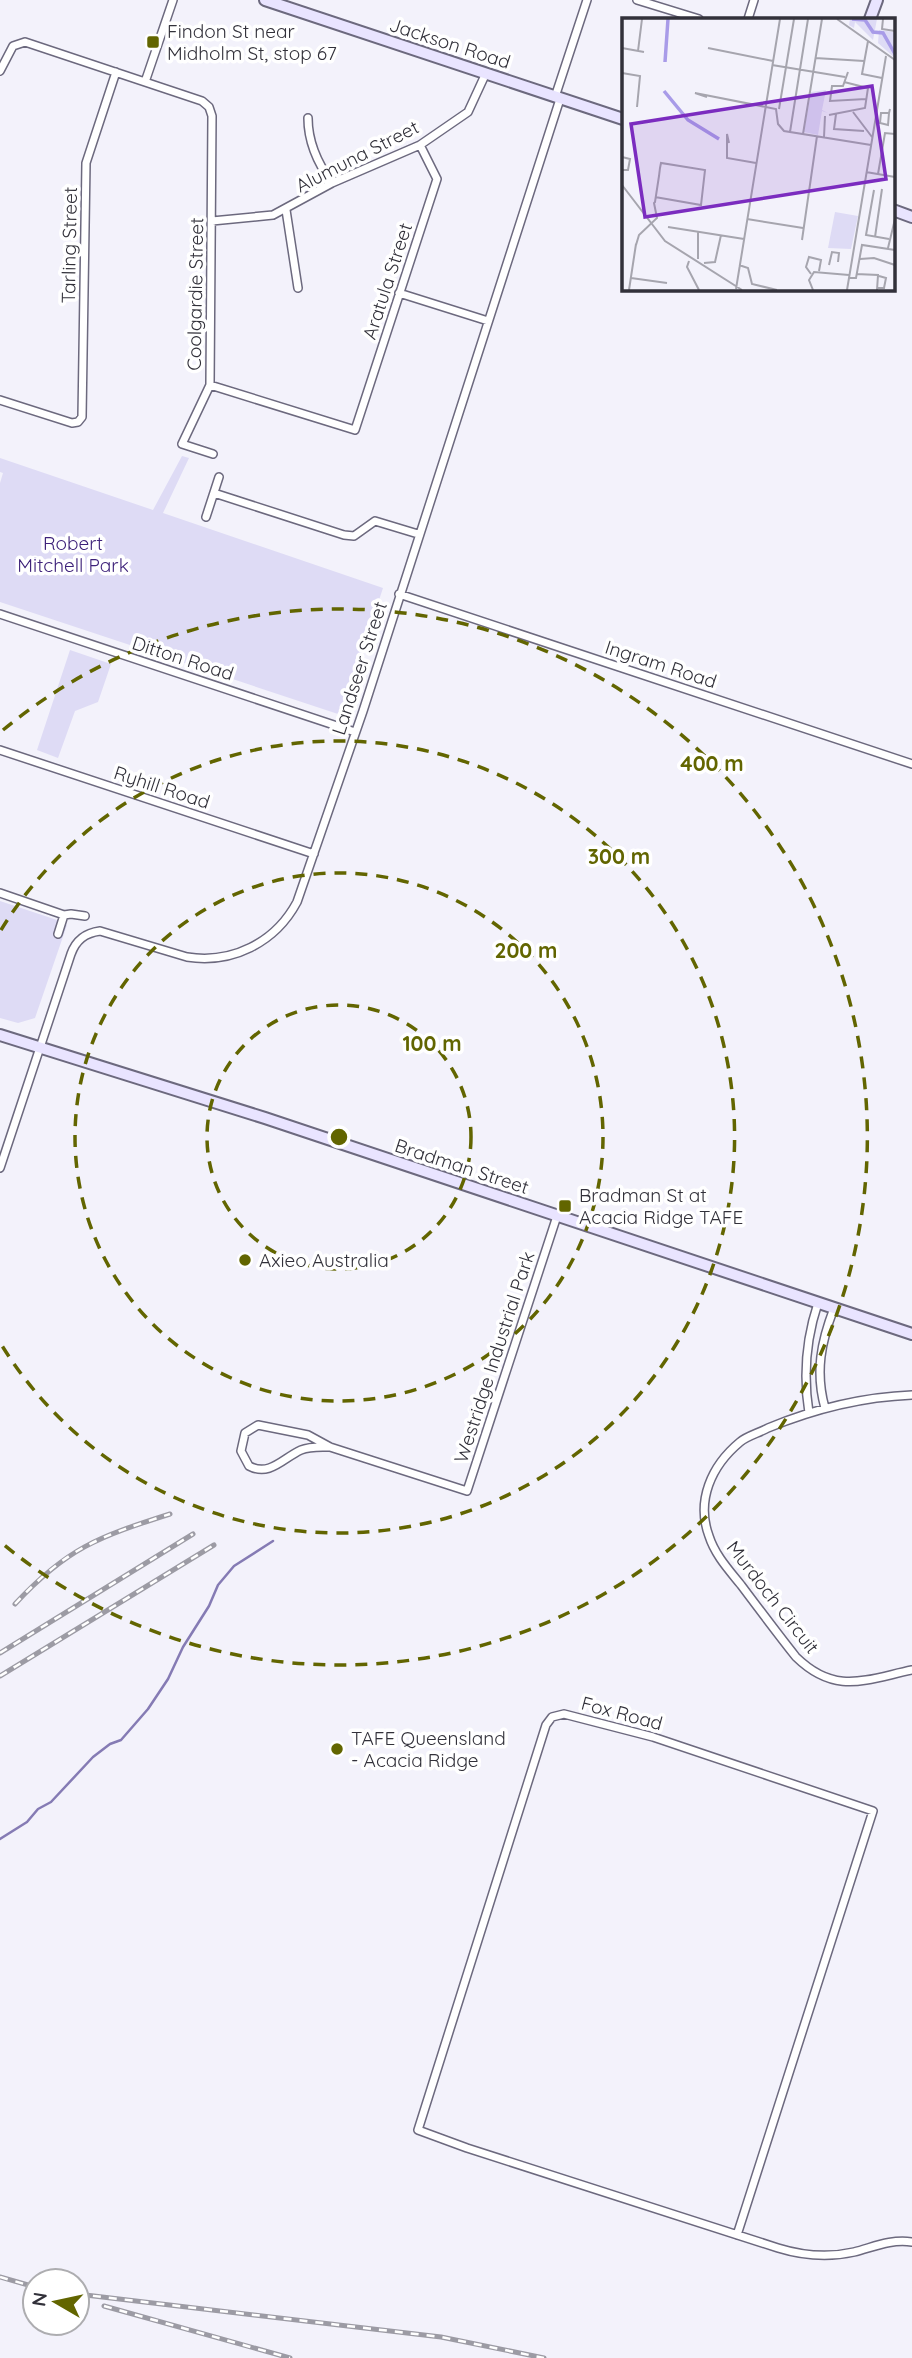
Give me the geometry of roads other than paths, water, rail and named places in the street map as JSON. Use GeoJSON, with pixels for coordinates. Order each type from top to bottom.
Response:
{"type":"FeatureCollection","features":[{"type":"Feature","properties":{"kind":"main road","name":"Jackson Road"},"geometry":{"type":"LineString","coordinates":[[265,0],[622,119]]}},
{"type":"Feature","properties":{"kind":"main road"},"geometry":{"type":"LineString","coordinates":[[870,18],[877,0]]}},
{"type":"Feature","properties":{"kind":"main road"},"geometry":{"type":"LineString","coordinates":[[894,210],[912,217]]}},
{"type":"Feature","properties":{"kind":"main road","name":"Bradman Street"},"geometry":{"type":"LineString","coordinates":[[0,1035],[265,1118],[912,1334]]}},
{"type":"Feature","properties":{"kind":"street"},"geometry":{"type":"LineString","coordinates":[[0,71],[13,46],[26,43],[145,82],[173,0]]}},
{"type":"Feature","properties":{"kind":"street","name":"Landseer Street"},"geometry":{"type":"LineString","coordinates":[[39,1048],[72,950],[82,937],[91,932],[103,931],[195,958],[211,959],[236,954],[267,938],[287,918],[302,891],[488,321],[587,0]]}},
{"type":"Feature","properties":{"kind":"street"},"geometry":{"type":"LineString","coordinates":[[637,0],[696,18]]}},
{"type":"Feature","properties":{"kind":"street"},"geometry":{"type":"LineString","coordinates":[[748,18],[754,0]]}},
{"type":"Feature","properties":{"kind":"street","name":"Tarling Street"},"geometry":{"type":"LineString","coordinates":[[0,400],[72,423],[78,422],[82,411],[86,163],[116,72]]}},
{"type":"Feature","properties":{"kind":"street","name":"Alumuna Street"},"geometry":{"type":"LineString","coordinates":[[212,221],[273,215],[332,183],[420,145],[468,112],[486,73]]}},
{"type":"Feature","properties":{"kind":"street","name":"Coolgardie Street"},"geometry":{"type":"LineString","coordinates":[[145,82],[202,101],[209,107],[212,116],[210,384],[182,444],[212,454]]}},
{"type":"Feature","properties":{"kind":"street"},"geometry":{"type":"LineString","coordinates":[[308,118],[308,136],[332,183]]}},
{"type":"Feature","properties":{"kind":"street","name":"Aratula Street"},"geometry":{"type":"LineString","coordinates":[[210,384],[355,430],[437,179],[420,145]]}},
{"type":"Feature","properties":{"kind":"street"},"geometry":{"type":"LineString","coordinates":[[286,210],[298,288]]}},
{"type":"Feature","properties":{"kind":"street"},"geometry":{"type":"LineString","coordinates":[[400,293],[488,321]]}},
{"type":"Feature","properties":{"kind":"street"},"geometry":{"type":"LineString","coordinates":[[206,517],[219,477]]}},
{"type":"Feature","properties":{"kind":"street"},"geometry":{"type":"LineString","coordinates":[[214,493],[344,535],[354,536],[375,521],[418,534]]}},
{"type":"Feature","properties":{"kind":"street","name":"Ingram Road"},"geometry":{"type":"LineString","coordinates":[[399,594],[912,764]]}},
{"type":"Feature","properties":{"kind":"street","name":"Ditton Road"},"geometry":{"type":"LineString","coordinates":[[0,614],[355,732]]}},
{"type":"Feature","properties":{"kind":"street","name":"Ryhill Road"},"geometry":{"type":"LineString","coordinates":[[0,750],[314,854]]}},
{"type":"Feature","properties":{"kind":"street"},"geometry":{"type":"LineString","coordinates":[[0,893],[64,915],[85,916]]}},
{"type":"Feature","properties":{"kind":"street"},"geometry":{"type":"LineString","coordinates":[[58,934],[64,915]]}},
{"type":"Feature","properties":{"kind":"street"},"geometry":{"type":"LineString","coordinates":[[0,1168],[39,1048]]}},
{"type":"Feature","properties":{"kind":"street","name":"Westridge Industrial Park"},"geometry":{"type":"LineString","coordinates":[[330,1447],[306,1448],[273,1468],[261,1470],[249,1466],[241,1451],[245,1433],[258,1425],[307,1435],[330,1447],[467,1491],[557,1216]]}},
{"type":"Feature","properties":{"kind":"street"},"geometry":{"type":"LineString","coordinates":[[809,1413],[806,1386],[807,1350],[818,1303]]}},
{"type":"Feature","properties":{"kind":"street"},"geometry":{"type":"LineString","coordinates":[[825,1408],[819,1368],[823,1339],[834,1308]]}},
{"type":"Feature","properties":{"kind":"street","name":"Murdoch Circuit"},"geometry":{"type":"LineString","coordinates":[[912,1395],[863,1399],[825,1408],[741,1441],[719,1463],[704,1499],[704,1521],[710,1540],[722,1560],[796,1657],[811,1671],[829,1679],[850,1682],[912,1670]]}},
{"type":"Feature","properties":{"kind":"street","name":"Fox Road"},"geometry":{"type":"LineString","coordinates":[[737,2235],[873,1811],[653,1737],[564,1714],[552,1717],[546,1725],[418,2130],[467,2148],[737,2235],[791,2252],[812,2256],[845,2254],[889,2241],[912,2242]]}},
{"type":"Feature","properties":{"kind":"waterway"},"geometry":{"type":"LineString","coordinates":[[0,1839],[51,1802],[93,1757],[110,1744],[121,1740],[148,1709],[168,1679],[218,1585],[234,1566],[273,1541]]}},
{"type":"Feature","properties":{"kind":"railway"},"geometry":{"type":"LineString","coordinates":[[15,1604],[51,1570],[85,1547],[170,1514]]}},
{"type":"Feature","properties":{"kind":"railway"},"geometry":{"type":"LineString","coordinates":[[0,1653],[193,1534]]}},
{"type":"Feature","properties":{"kind":"railway"},"geometry":{"type":"LineString","coordinates":[[0,1676],[214,1545]]}},
{"type":"Feature","properties":{"kind":"railway"},"geometry":{"type":"LineString","coordinates":[[0,2277],[21,2283]]}},
{"type":"Feature","properties":{"kind":"railway"},"geometry":{"type":"LineString","coordinates":[[91,2296],[441,2337],[544,2358]]}},
{"type":"Feature","properties":{"kind":"railway"},"geometry":{"type":"LineString","coordinates":[[104,2306],[290,2358]]}},
{"type":"Feature","properties":{"kind":"place","name":"Findon St near Midholm St, stop 67"},"geometry":{"type":"Point","coordinates":[153,42]}},
{"type":"Feature","properties":{"kind":"place","name":"Bradman St at Acacia Ridge TAFE"},"geometry":{"type":"Point","coordinates":[565,1206]}},
{"type":"Feature","properties":{"kind":"place","name":"Axieo Australia"},"geometry":{"type":"Point","coordinates":[245,1260]}},
{"type":"Feature","properties":{"kind":"place","name":"TAFE Queensland - Acacia Ridge"},"geometry":{"type":"Point","coordinates":[337,1749]}},
{"type":"Feature","properties":{"kind":"park label","name":"Robert Mitchell Park"},"geometry":{"type":"Point","coordinates":[73,554]}}]}
